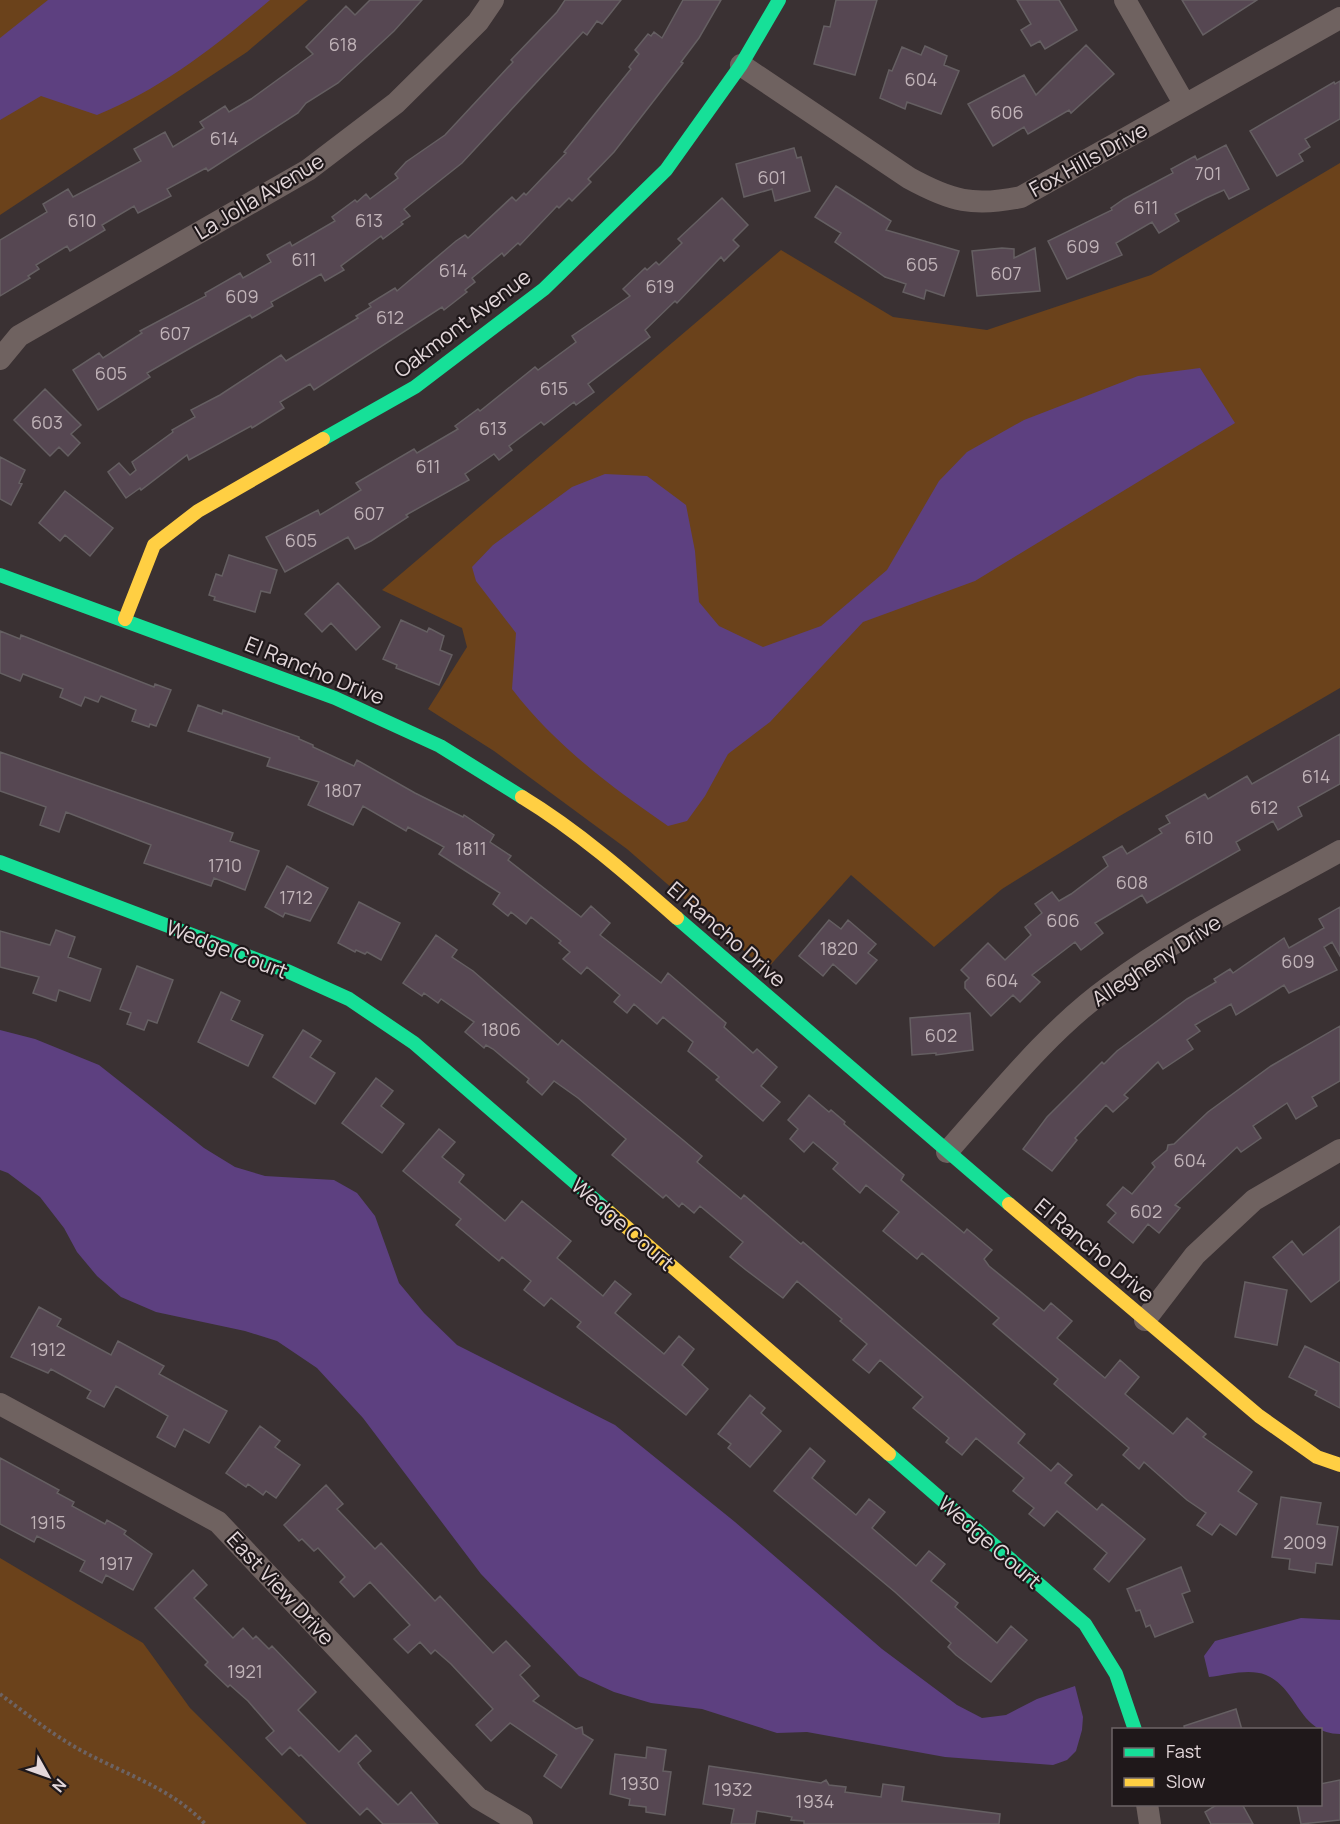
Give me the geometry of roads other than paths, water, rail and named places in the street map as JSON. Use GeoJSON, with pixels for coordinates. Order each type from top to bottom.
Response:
{"type":"FeatureCollection","features":[{"type":"Feature","properties":{"kind":"street","name":"La Jolla Avenue"},"geometry":{"type":"LineString","coordinates":[[0,359],[19,336],[308,170],[396,103],[478,22],[493,0]]}},
{"type":"Feature","properties":{"kind":"street","name":"Oakmont Avenue"},"geometry":{"type":"LineString","coordinates":[[125,619],[154,545],[198,511],[415,387],[544,289],[666,170],[741,65],[779,0]]}},
{"type":"Feature","properties":{"kind":"street"},"geometry":{"type":"LineString","coordinates":[[1125,0],[1185,105]]}},
{"type":"Feature","properties":{"kind":"street","name":"Fox Hills Drive"},"geometry":{"type":"LineString","coordinates":[[741,65],[909,178],[938,194],[976,204],[1021,197],[1340,18]]}},
{"type":"Feature","properties":{"kind":"street","name":"El Rancho Drive"},"geometry":{"type":"LineString","coordinates":[[0,575],[335,698],[440,746],[544,810],[632,879],[947,1152],[1259,1416],[1317,1457],[1340,1464]]}},
{"type":"Feature","properties":{"kind":"street","name":"Allegheny Drive"},"geometry":{"type":"LineString","coordinates":[[947,1152],[1030,1059],[1075,1014],[1109,986],[1224,915],[1340,851]]}},
{"type":"Feature","properties":{"kind":"street","name":"Wedge Court"},"geometry":{"type":"LineString","coordinates":[[0,862],[287,971],[349,999],[414,1043],[1085,1624],[1118,1674],[1131,1708],[1135,1728]]}},
{"type":"Feature","properties":{"kind":"street"},"geometry":{"type":"LineString","coordinates":[[1145,1320],[1195,1255],[1254,1200],[1340,1150]]}},
{"type":"Feature","properties":{"kind":"street","name":"East View Drive"},"geometry":{"type":"LineString","coordinates":[[0,1404],[218,1522],[478,1798],[522,1824]]}},
{"type":"Feature","properties":{"kind":"street"},"geometry":{"type":"LineString","coordinates":[[1147,1806],[1150,1824]]}}]}
